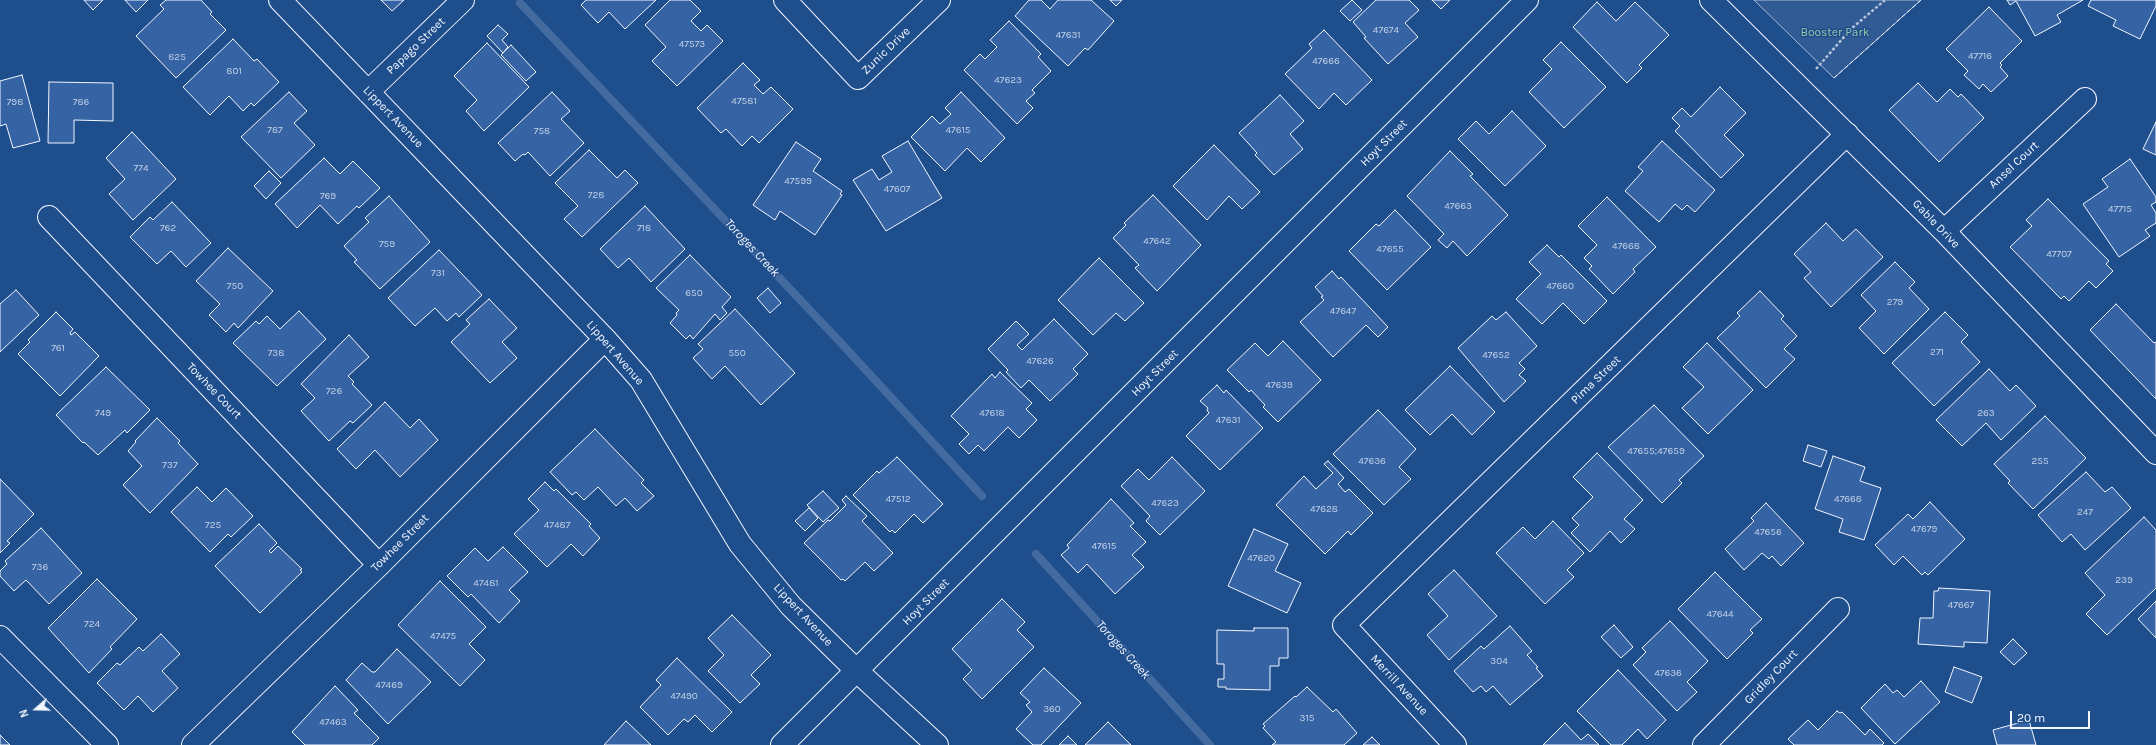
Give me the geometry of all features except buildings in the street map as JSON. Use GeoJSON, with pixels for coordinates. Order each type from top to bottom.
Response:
{"type":"FeatureCollection","features":[{"type":"Feature","properties":{"kind":"street","name":"Lippert Avenue"},"geometry":{"type":"LineString","coordinates":[[280,0],[605,339],[641,380],[740,544],[791,606],[857,671],[937,745]]}},
{"type":"Feature","properties":{"kind":"street","name":"Papago Street"},"geometry":{"type":"LineString","coordinates":[[368,92],[463,0]]}},
{"type":"Feature","properties":{"kind":"street","name":"Zunic Drive"},"geometry":{"type":"LineString","coordinates":[[785,0],[858,78],[939,0]]}},
{"type":"Feature","properties":{"kind":"street","name":"Hoyt Street"},"geometry":{"type":"LineString","coordinates":[[782,745],[1527,0]]}},
{"type":"Feature","properties":{"kind":"street","name":"Gable Drive"},"geometry":{"type":"LineString","coordinates":[[1711,0],[1944,231],[2156,453]]}},
{"type":"Feature","properties":{"kind":"street","name":"Ansel Court"},"geometry":{"type":"LineString","coordinates":[[1944,231],[2085,99]]}},
{"type":"Feature","properties":{"kind":"street","name":"Pima Street"},"geometry":{"type":"LineString","coordinates":[[1344,625],[1847,134]]}},
{"type":"Feature","properties":{"kind":"street","name":"Towhee Court"},"geometry":{"type":"LineString","coordinates":[[49,217],[379,565]]}},
{"type":"Feature","properties":{"kind":"street","name":"Towhee Street"},"geometry":{"type":"LineString","coordinates":[[194,745],[379,565],[605,339]]}},
{"type":"Feature","properties":{"kind":"street","name":"Gridley Court"},"geometry":{"type":"LineString","coordinates":[[1704,745],[1838,608]]}},
{"type":"Feature","properties":{"kind":"street","name":"Merrill Avenue"},"geometry":{"type":"LineString","coordinates":[[1344,625],[1455,745]]}},
{"type":"Feature","properties":{"kind":"street"},"geometry":{"type":"LineString","coordinates":[[0,637],[107,745]]}},
{"type":"Feature","properties":{"kind":"path"},"geometry":{"type":"LineString","coordinates":[[1799,87],[1851,29],[1885,0]]}},
{"type":"Feature","properties":{"kind":"shaded area","name":"Booster Park"},"geometry":{"type":"Polygon","coordinates":[[[1754,0],[1921,0],[1834,78],[1754,0]]]}},
{"type":"Feature","properties":{"kind":"waterway","name":"Toroges Creek"},"geometry":{"type":"LineString","coordinates":[[520,3],[840,342],[982,496]]}},
{"type":"Feature","properties":{"kind":"waterway","name":"Toroges Creek"},"geometry":{"type":"LineString","coordinates":[[1036,554],[1210,745]]}},
{"type":"Feature","properties":{"kind":"fence"},"geometry":{"type":"LineString","coordinates":[[1834,78],[1921,0]]}}]}
